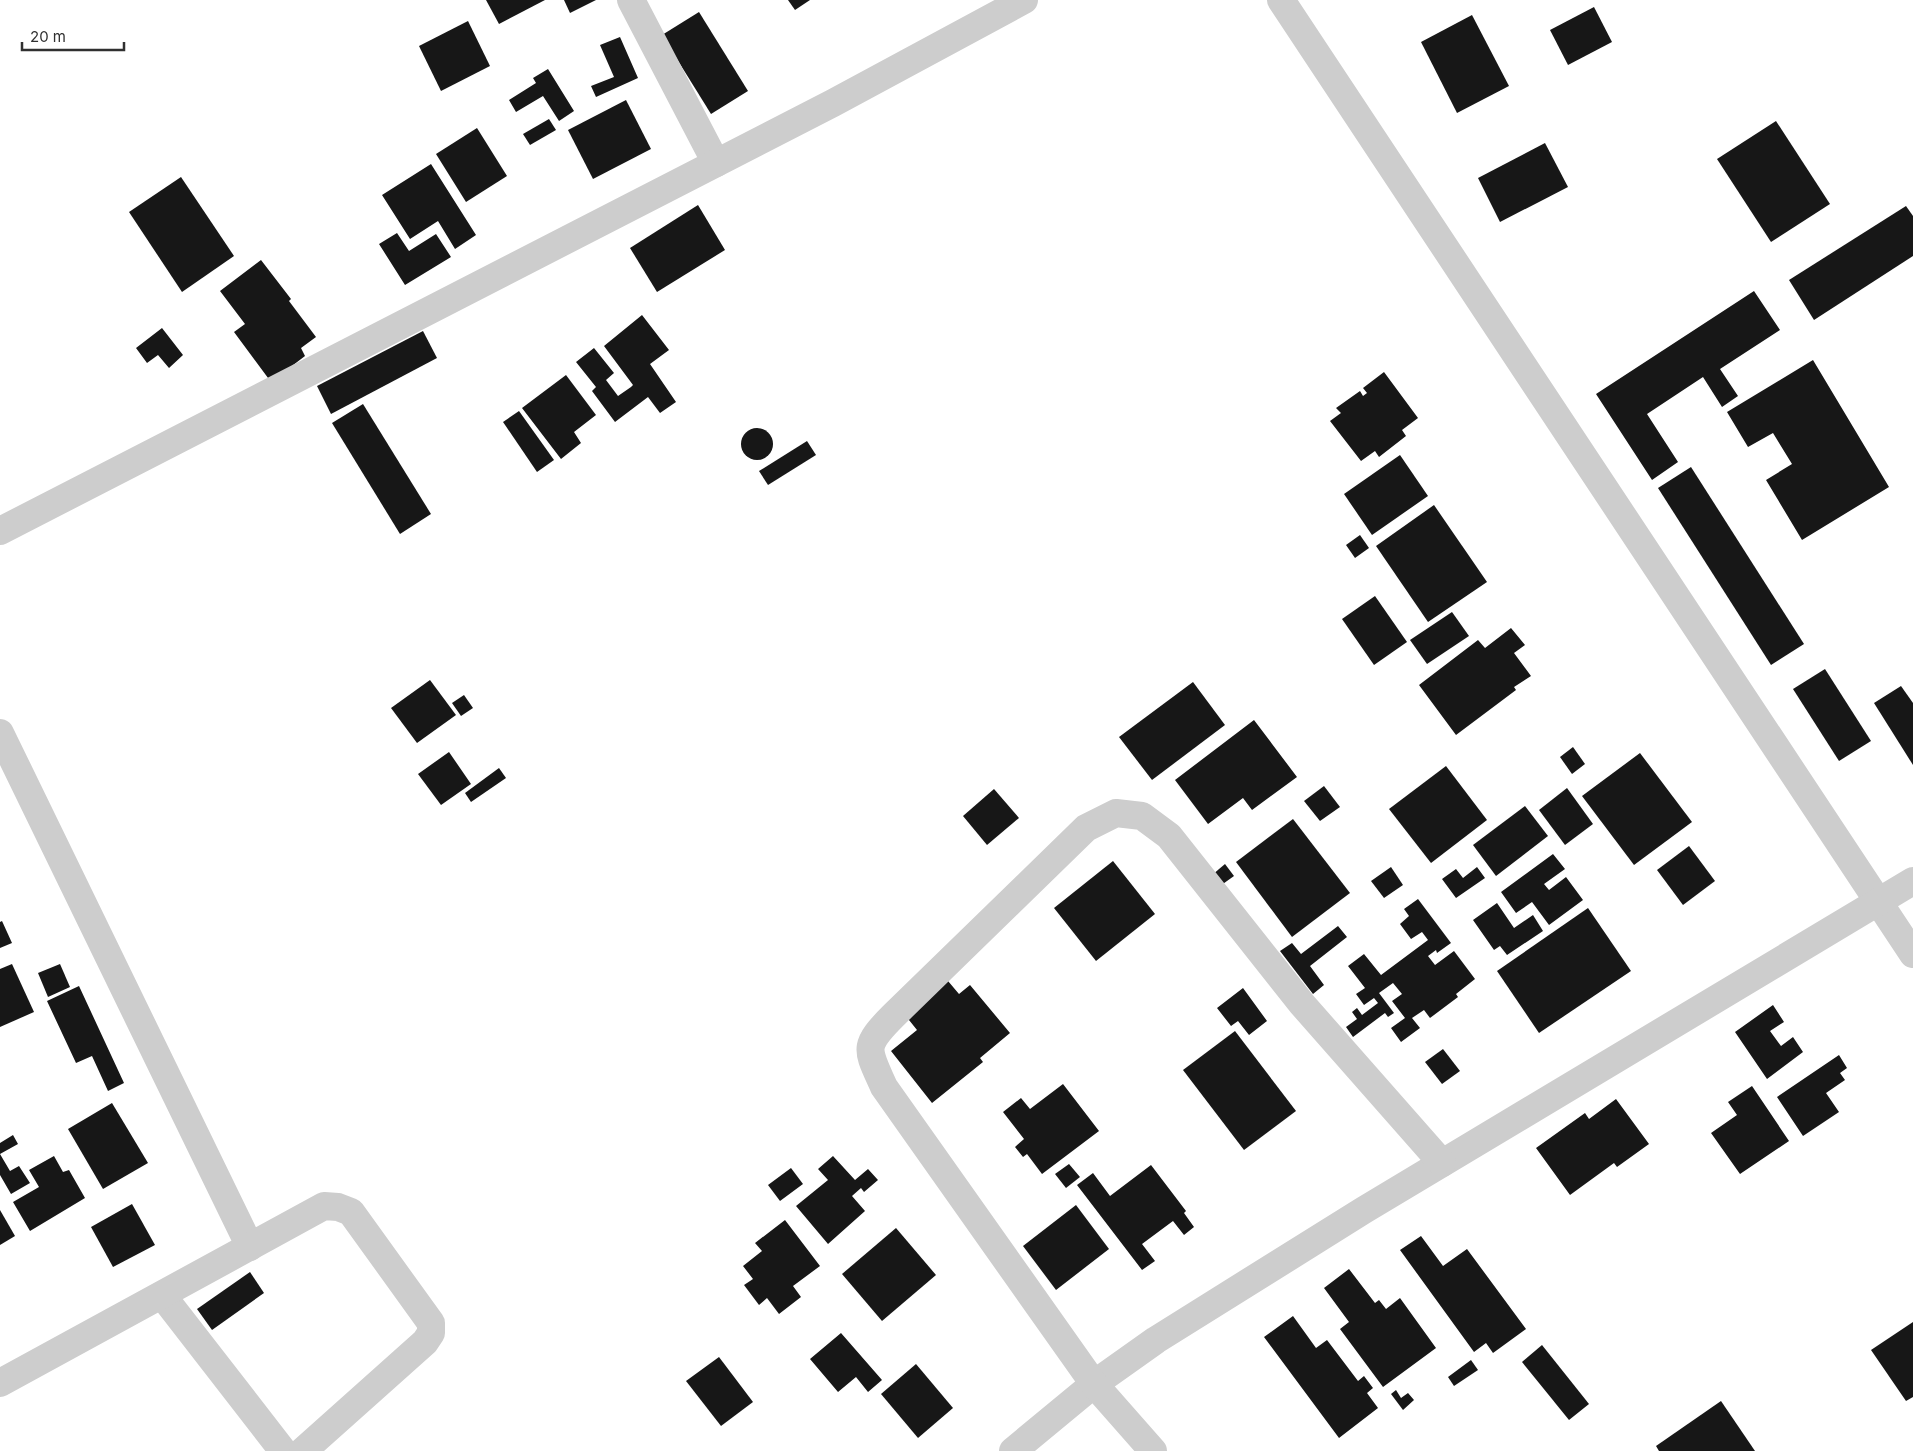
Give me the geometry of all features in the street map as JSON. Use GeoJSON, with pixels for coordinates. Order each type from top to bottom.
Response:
{"type":"FeatureCollection","features":[{"type":"Feature","properties":{"kind":"street"},"geometry":{"type":"LineString","coordinates":[[631,0],[716,163]]}},
{"type":"Feature","properties":{"kind":"street"},"geometry":{"type":"LineString","coordinates":[[0,531],[834,103],[1024,0]]}},
{"type":"Feature","properties":{"kind":"street"},"geometry":{"type":"LineString","coordinates":[[1281,0],[1913,954]]}},
{"type":"Feature","properties":{"kind":"street"},"geometry":{"type":"LineString","coordinates":[[0,733],[250,1248]]}},
{"type":"Feature","properties":{"kind":"street"},"geometry":{"type":"LineString","coordinates":[[1153,1451],[1094,1384],[884,1087],[869,1053],[875,1034],[1086,828],[1116,813],[1142,816],[1169,836],[1302,1004],[1442,1163]]}},
{"type":"Feature","properties":{"kind":"street"},"geometry":{"type":"LineString","coordinates":[[1013,1451],[1094,1384],[1156,1340],[1442,1163],[1913,881]]}},
{"type":"Feature","properties":{"kind":"street"},"geometry":{"type":"LineString","coordinates":[[0,1383],[324,1206],[338,1207],[351,1212],[431,1323],[431,1333],[425,1342],[303,1451]]}},
{"type":"Feature","properties":{"kind":"street"},"geometry":{"type":"LineString","coordinates":[[162,1295],[283,1451]]}},
{"type":"Feature","properties":{"kind":"building"},"geometry":{"type":"Polygon","coordinates":[[[486,0],[545,0],[499,24],[486,0]]]}},
{"type":"Feature","properties":{"kind":"building"},"geometry":{"type":"Polygon","coordinates":[[[564,0],[596,0],[570,13],[564,0]]]}},
{"type":"Feature","properties":{"kind":"building"},"geometry":{"type":"Polygon","coordinates":[[[788,0],[810,0],[795,10],[788,0]]]}},
{"type":"Feature","properties":{"kind":"building"},"geometry":{"type":"Polygon","coordinates":[[[1594,7],[1612,42],[1568,65],[1550,30],[1594,7]]]}},
{"type":"Feature","properties":{"kind":"building"},"geometry":{"type":"Polygon","coordinates":[[[699,12],[748,91],[711,114],[662,35],[699,12]]]}},
{"type":"Feature","properties":{"kind":"building"},"geometry":{"type":"Polygon","coordinates":[[[1472,15],[1509,86],[1457,113],[1421,42],[1472,15]]]}},
{"type":"Feature","properties":{"kind":"building"},"geometry":{"type":"Polygon","coordinates":[[[468,21],[490,66],[441,91],[419,46],[468,21]]]}},
{"type":"Feature","properties":{"kind":"building"},"geometry":{"type":"Polygon","coordinates":[[[620,37],[638,78],[596,97],[591,86],[614,77],[600,45],[620,37]]]}},
{"type":"Feature","properties":{"kind":"building"},"geometry":{"type":"Polygon","coordinates":[[[548,69],[574,111],[559,121],[543,96],[516,112],[509,100],[536,83],[533,78],[548,69]]]}},
{"type":"Feature","properties":{"kind":"building"},"geometry":{"type":"Polygon","coordinates":[[[626,100],[651,149],[593,179],[568,130],[626,100]]]}},
{"type":"Feature","properties":{"kind":"building"},"geometry":{"type":"Polygon","coordinates":[[[549,119],[556,130],[530,145],[523,134],[549,119]]]}},
{"type":"Feature","properties":{"kind":"building"},"geometry":{"type":"Polygon","coordinates":[[[1776,121],[1830,204],[1771,242],[1717,159],[1776,121]]]}},
{"type":"Feature","properties":{"kind":"building"},"geometry":{"type":"Polygon","coordinates":[[[477,128],[507,176],[466,202],[436,154],[477,128]]]}},
{"type":"Feature","properties":{"kind":"building"},"geometry":{"type":"Polygon","coordinates":[[[1545,143],[1568,187],[1500,222],[1478,178],[1545,143]]]}},
{"type":"Feature","properties":{"kind":"building"},"geometry":{"type":"Polygon","coordinates":[[[431,164],[476,235],[455,249],[438,221],[410,239],[382,195],[431,164]]]}},
{"type":"Feature","properties":{"kind":"building"},"geometry":{"type":"Polygon","coordinates":[[[181,177],[234,256],[182,292],[129,212],[181,177]]]}},
{"type":"Feature","properties":{"kind":"building"},"geometry":{"type":"Polygon","coordinates":[[[698,205],[725,250],[657,292],[630,248],[698,205]]]}},
{"type":"Feature","properties":{"kind":"building"},"geometry":{"type":"Polygon","coordinates":[[[1906,206],[1913,216],[1913,256],[1814,320],[1789,280],[1906,206]]]}},
{"type":"Feature","properties":{"kind":"building"},"geometry":{"type":"Polygon","coordinates":[[[397,233],[409,251],[436,234],[451,257],[405,285],[379,244],[397,233]]]}},
{"type":"Feature","properties":{"kind":"building"},"geometry":{"type":"Polygon","coordinates":[[[261,260],[291,299],[289,301],[316,337],[301,348],[305,356],[271,382],[234,332],[245,324],[220,291],[261,260]]]}},
{"type":"Feature","properties":{"kind":"building"},"geometry":{"type":"Polygon","coordinates":[[[1754,291],[1780,330],[1720,369],[1738,396],[1722,407],[1703,377],[1647,414],[1678,462],[1652,480],[1596,394],[1754,291]]]}},
{"type":"Feature","properties":{"kind":"building"},"geometry":{"type":"Polygon","coordinates":[[[642,315],[669,350],[650,364],[676,402],[660,413],[648,397],[615,422],[592,391],[596,387],[576,362],[594,348],[614,373],[606,380],[618,396],[631,387],[633,385],[604,346],[642,315]]]}},
{"type":"Feature","properties":{"kind":"building"},"geometry":{"type":"Polygon","coordinates":[[[162,328],[183,355],[169,368],[158,355],[147,363],[136,348],[162,328]]]}},
{"type":"Feature","properties":{"kind":"building"},"geometry":{"type":"Polygon","coordinates":[[[423,331],[437,358],[331,414],[317,386],[423,331]]]}},
{"type":"Feature","properties":{"kind":"building"},"geometry":{"type":"Polygon","coordinates":[[[1813,360],[1889,487],[1802,540],[1766,480],[1792,464],[1773,433],[1748,447],[1727,412],[1813,360]]]}},
{"type":"Feature","properties":{"kind":"building"},"geometry":{"type":"Polygon","coordinates":[[[1384,372],[1418,418],[1402,430],[1406,436],[1379,457],[1375,451],[1361,461],[1330,421],[1341,413],[1336,408],[1360,391],[1363,396],[1367,393],[1363,388],[1384,372]]]}},
{"type":"Feature","properties":{"kind":"building"},"geometry":{"type":"Polygon","coordinates":[[[566,375],[596,415],[574,432],[581,443],[561,459],[522,408],[566,375]]]}},
{"type":"Feature","properties":{"kind":"building"},"geometry":{"type":"Polygon","coordinates":[[[363,404],[431,514],[400,534],[332,423],[363,404]]]}},
{"type":"Feature","properties":{"kind":"building"},"geometry":{"type":"Polygon","coordinates":[[[519,411],[554,460],[537,472],[503,422],[519,411]]]}},
{"type":"Feature","properties":{"kind":"building"},"geometry":{"type":"Polygon","coordinates":[[[757,428],[763,429],[768,433],[772,438],[772,450],[768,455],[763,459],[757,460],[751,459],[746,455],[742,450],[741,444],[742,438],[746,433],[751,429],[757,428]]]}},
{"type":"Feature","properties":{"kind":"building"},"geometry":{"type":"Polygon","coordinates":[[[807,441],[816,455],[768,485],[759,471],[807,441]]]}},
{"type":"Feature","properties":{"kind":"building"},"geometry":{"type":"Polygon","coordinates":[[[1400,455],[1428,496],[1372,535],[1344,494],[1400,455]]]}},
{"type":"Feature","properties":{"kind":"building"},"geometry":{"type":"Polygon","coordinates":[[[1691,467],[1804,644],[1771,665],[1658,488],[1691,467]]]}},
{"type":"Feature","properties":{"kind":"building"},"geometry":{"type":"Polygon","coordinates":[[[1434,505],[1487,582],[1428,622],[1376,546],[1434,505]]]}},
{"type":"Feature","properties":{"kind":"building"},"geometry":{"type":"Polygon","coordinates":[[[1360,535],[1369,548],[1355,558],[1346,545],[1360,535]]]}},
{"type":"Feature","properties":{"kind":"building"},"geometry":{"type":"Polygon","coordinates":[[[1375,596],[1407,642],[1374,665],[1342,619],[1375,596]]]}},
{"type":"Feature","properties":{"kind":"building"},"geometry":{"type":"Polygon","coordinates":[[[1452,612],[1469,636],[1427,664],[1410,640],[1452,612]]]}},
{"type":"Feature","properties":{"kind":"building"},"geometry":{"type":"Polygon","coordinates":[[[1511,628],[1525,645],[1514,653],[1531,676],[1514,687],[1516,690],[1456,735],[1419,685],[1478,640],[1485,648],[1511,628]]]}},
{"type":"Feature","properties":{"kind":"building"},"geometry":{"type":"Polygon","coordinates":[[[1825,669],[1871,741],[1839,761],[1793,689],[1825,669]]]}},
{"type":"Feature","properties":{"kind":"building"},"geometry":{"type":"Polygon","coordinates":[[[430,680],[456,715],[417,743],[391,708],[430,680]]]}},
{"type":"Feature","properties":{"kind":"building"},"geometry":{"type":"Polygon","coordinates":[[[1193,682],[1225,725],[1152,780],[1119,737],[1193,682]]]}},
{"type":"Feature","properties":{"kind":"building"},"geometry":{"type":"Polygon","coordinates":[[[1901,686],[1913,703],[1913,765],[1874,703],[1901,686]]]}},
{"type":"Feature","properties":{"kind":"building"},"geometry":{"type":"Polygon","coordinates":[[[464,695],[473,708],[461,716],[452,703],[464,695]]]}},
{"type":"Feature","properties":{"kind":"building"},"geometry":{"type":"Polygon","coordinates":[[[1254,720],[1297,777],[1252,810],[1243,798],[1208,824],[1175,780],[1254,720]]]}},
{"type":"Feature","properties":{"kind":"building"},"geometry":{"type":"Polygon","coordinates":[[[1573,747],[1585,764],[1572,774],[1560,757],[1573,747]]]}},
{"type":"Feature","properties":{"kind":"building"},"geometry":{"type":"Polygon","coordinates":[[[449,752],[471,784],[441,805],[418,774],[449,752]]]}},
{"type":"Feature","properties":{"kind":"building"},"geometry":{"type":"Polygon","coordinates":[[[1640,753],[1692,822],[1634,865],[1582,796],[1640,753]]]}},
{"type":"Feature","properties":{"kind":"building"},"geometry":{"type":"Polygon","coordinates":[[[1446,766],[1487,820],[1431,863],[1389,809],[1446,766]]]}},
{"type":"Feature","properties":{"kind":"building"},"geometry":{"type":"Polygon","coordinates":[[[499,768],[506,778],[471,802],[465,793],[499,768]]]}},
{"type":"Feature","properties":{"kind":"building"},"geometry":{"type":"Polygon","coordinates":[[[1324,786],[1340,807],[1320,821],[1304,801],[1324,786]]]}},
{"type":"Feature","properties":{"kind":"building"},"geometry":{"type":"Polygon","coordinates":[[[1567,788],[1593,824],[1565,845],[1539,810],[1567,788]]]}},
{"type":"Feature","properties":{"kind":"building"},"geometry":{"type":"Polygon","coordinates":[[[994,789],[1019,818],[987,845],[963,816],[994,789]]]}},
{"type":"Feature","properties":{"kind":"building"},"geometry":{"type":"Polygon","coordinates":[[[1525,806],[1548,836],[1496,876],[1473,845],[1525,806]]]}},
{"type":"Feature","properties":{"kind":"building"},"geometry":{"type":"Polygon","coordinates":[[[1293,819],[1350,893],[1292,937],[1236,862],[1293,819]]]}},
{"type":"Feature","properties":{"kind":"building"},"geometry":{"type":"Polygon","coordinates":[[[1689,846],[1715,881],[1683,905],[1657,870],[1689,846]]]}},
{"type":"Feature","properties":{"kind":"building"},"geometry":{"type":"Polygon","coordinates":[[[1553,854],[1565,869],[1544,884],[1549,890],[1566,877],[1583,900],[1549,925],[1532,902],[1516,913],[1501,892],[1553,854]]]}},
{"type":"Feature","properties":{"kind":"building"},"geometry":{"type":"Polygon","coordinates":[[[1113,861],[1155,914],[1096,961],[1054,908],[1113,861]]]}},
{"type":"Feature","properties":{"kind":"building"},"geometry":{"type":"Polygon","coordinates":[[[1225,864],[1234,876],[1220,886],[1212,875],[1225,864]]]}},
{"type":"Feature","properties":{"kind":"building"},"geometry":{"type":"Polygon","coordinates":[[[1391,867],[1403,885],[1384,898],[1371,881],[1391,867]]]}},
{"type":"Feature","properties":{"kind":"building"},"geometry":{"type":"Polygon","coordinates":[[[1477,867],[1485,878],[1456,898],[1442,879],[1456,869],[1463,878],[1477,867]]]}},
{"type":"Feature","properties":{"kind":"building"},"geometry":{"type":"Polygon","coordinates":[[[1418,899],[1451,943],[1437,953],[1436,950],[1428,956],[1435,965],[1454,951],[1475,979],[1456,994],[1458,997],[1430,1018],[1424,1010],[1412,1018],[1420,1028],[1401,1042],[1391,1028],[1405,1018],[1392,1001],[1402,994],[1393,983],[1379,993],[1394,1013],[1388,1017],[1385,1013],[1353,1037],[1346,1027],[1357,1019],[1352,1012],[1357,1008],[1362,1015],[1378,1003],[1374,998],[1364,1005],[1356,994],[1365,988],[1348,966],[1364,954],[1381,975],[1428,940],[1422,932],[1411,939],[1400,924],[1409,916],[1404,909],[1418,899]]]}},
{"type":"Feature","properties":{"kind":"building"},"geometry":{"type":"Polygon","coordinates":[[[1497,903],[1514,928],[1533,915],[1543,931],[1507,955],[1500,946],[1494,950],[1473,920],[1497,903]]]}},
{"type":"Feature","properties":{"kind":"building"},"geometry":{"type":"Polygon","coordinates":[[[1588,908],[1631,971],[1539,1033],[1497,971],[1588,908]]]}},
{"type":"Feature","properties":{"kind":"building"},"geometry":{"type":"Polygon","coordinates":[[[2,921],[12,943],[0,948],[0,922],[2,921]]]}},
{"type":"Feature","properties":{"kind":"building"},"geometry":{"type":"Polygon","coordinates":[[[1338,926],[1347,937],[1310,966],[1324,985],[1313,994],[1280,951],[1292,943],[1301,954],[1338,926]]]}},
{"type":"Feature","properties":{"kind":"building"},"geometry":{"type":"Polygon","coordinates":[[[12,964],[34,1012],[0,1027],[0,969],[12,964]]]}},
{"type":"Feature","properties":{"kind":"building"},"geometry":{"type":"Polygon","coordinates":[[[60,964],[70,987],[48,997],[38,973],[60,964]]]}},
{"type":"Feature","properties":{"kind":"building"},"geometry":{"type":"Polygon","coordinates":[[[948,981],[959,994],[970,985],[1010,1033],[980,1058],[983,1062],[932,1103],[891,1051],[917,1030],[905,1015],[948,981]]]}},
{"type":"Feature","properties":{"kind":"building"},"geometry":{"type":"Polygon","coordinates":[[[79,986],[124,1083],[108,1091],[92,1056],[76,1063],[47,1001],[79,986]]]}},
{"type":"Feature","properties":{"kind":"building"},"geometry":{"type":"Polygon","coordinates":[[[1243,988],[1267,1021],[1249,1035],[1238,1021],[1231,1026],[1217,1008],[1243,988]]]}},
{"type":"Feature","properties":{"kind":"building"},"geometry":{"type":"Polygon","coordinates":[[[1773,1005],[1784,1022],[1770,1031],[1781,1046],[1793,1037],[1803,1052],[1767,1079],[1735,1032],[1773,1005]]]}},
{"type":"Feature","properties":{"kind":"building"},"geometry":{"type":"Polygon","coordinates":[[[1235,1031],[1296,1111],[1244,1150],[1183,1070],[1235,1031]]]}},
{"type":"Feature","properties":{"kind":"building"},"geometry":{"type":"Polygon","coordinates":[[[1443,1049],[1460,1071],[1442,1084],[1425,1062],[1443,1049]]]}},
{"type":"Feature","properties":{"kind":"building"},"geometry":{"type":"Polygon","coordinates":[[[1839,1055],[1847,1068],[1840,1073],[1845,1080],[1826,1093],[1839,1112],[1803,1136],[1777,1097],[1839,1055]]]}},
{"type":"Feature","properties":{"kind":"building"},"geometry":{"type":"Polygon","coordinates":[[[1063,1084],[1099,1131],[1042,1174],[1027,1154],[1023,1157],[1015,1147],[1024,1139],[1003,1112],[1021,1098],[1030,1109],[1063,1084]]]}},
{"type":"Feature","properties":{"kind":"building"},"geometry":{"type":"Polygon","coordinates":[[[1752,1086],[1789,1141],[1740,1174],[1711,1133],[1737,1115],[1728,1102],[1752,1086]]]}},
{"type":"Feature","properties":{"kind":"building"},"geometry":{"type":"Polygon","coordinates":[[[1616,1099],[1649,1144],[1617,1167],[1614,1163],[1570,1195],[1536,1148],[1585,1113],[1589,1119],[1616,1099]]]}},
{"type":"Feature","properties":{"kind":"building"},"geometry":{"type":"Polygon","coordinates":[[[112,1103],[148,1163],[103,1189],[68,1129],[112,1103]]]}},
{"type":"Feature","properties":{"kind":"building"},"geometry":{"type":"Polygon","coordinates":[[[13,1135],[18,1144],[0,1154],[0,1143],[13,1135]]]}},
{"type":"Feature","properties":{"kind":"building"},"geometry":{"type":"Polygon","coordinates":[[[0,1154],[10,1171],[19,1166],[30,1183],[11,1194],[0,1175],[0,1154]]]}},
{"type":"Feature","properties":{"kind":"building"},"geometry":{"type":"Polygon","coordinates":[[[54,1156],[63,1172],[69,1170],[85,1198],[30,1231],[13,1202],[39,1187],[29,1170],[54,1156]]]}},
{"type":"Feature","properties":{"kind":"building"},"geometry":{"type":"Polygon","coordinates":[[[833,1156],[855,1180],[868,1169],[878,1180],[864,1192],[861,1188],[852,1196],[865,1211],[828,1244],[796,1206],[828,1180],[818,1169],[833,1156]]]}},
{"type":"Feature","properties":{"kind":"building"},"geometry":{"type":"Polygon","coordinates":[[[1069,1164],[1080,1177],[1066,1188],[1055,1174],[1069,1164]]]}},
{"type":"Feature","properties":{"kind":"building"},"geometry":{"type":"Polygon","coordinates":[[[1151,1165],[1186,1211],[1184,1213],[1194,1227],[1184,1235],[1173,1221],[1142,1244],[1155,1261],[1142,1270],[1077,1185],[1093,1173],[1110,1196],[1151,1165]]]}},
{"type":"Feature","properties":{"kind":"building"},"geometry":{"type":"Polygon","coordinates":[[[791,1168],[803,1184],[780,1201],[768,1185],[791,1168]]]}},
{"type":"Feature","properties":{"kind":"building"},"geometry":{"type":"Polygon","coordinates":[[[132,1204],[155,1245],[113,1267],[91,1227],[132,1204]]]}},
{"type":"Feature","properties":{"kind":"building"},"geometry":{"type":"Polygon","coordinates":[[[1076,1205],[1109,1249],[1056,1290],[1023,1246],[1076,1205]]]}},
{"type":"Feature","properties":{"kind":"building"},"geometry":{"type":"Polygon","coordinates":[[[0,1210],[15,1236],[0,1245],[0,1210]]]}},
{"type":"Feature","properties":{"kind":"building"},"geometry":{"type":"Polygon","coordinates":[[[785,1220],[820,1266],[793,1286],[801,1297],[779,1314],[767,1298],[759,1305],[744,1285],[753,1279],[743,1266],[762,1251],[755,1243],[785,1220]]]}},
{"type":"Feature","properties":{"kind":"building"},"geometry":{"type":"Polygon","coordinates":[[[896,1228],[936,1275],[882,1321],[842,1274],[896,1228]]]}},
{"type":"Feature","properties":{"kind":"building"},"geometry":{"type":"Polygon","coordinates":[[[1421,1236],[1443,1266],[1467,1249],[1526,1329],[1493,1353],[1486,1343],[1474,1352],[1400,1250],[1421,1236]]]}},
{"type":"Feature","properties":{"kind":"building"},"geometry":{"type":"Polygon","coordinates":[[[1349,1269],[1375,1303],[1379,1300],[1386,1309],[1400,1298],[1436,1348],[1383,1387],[1340,1329],[1349,1322],[1324,1288],[1349,1269]]]}},
{"type":"Feature","properties":{"kind":"building"},"geometry":{"type":"Polygon","coordinates":[[[250,1272],[264,1293],[212,1330],[197,1309],[250,1272]]]}},
{"type":"Feature","properties":{"kind":"building"},"geometry":{"type":"Polygon","coordinates":[[[1293,1316],[1316,1348],[1327,1340],[1358,1381],[1364,1376],[1373,1388],[1367,1393],[1378,1408],[1339,1438],[1264,1337],[1293,1316]]]}},
{"type":"Feature","properties":{"kind":"building"},"geometry":{"type":"Polygon","coordinates":[[[1913,1322],[1913,1397],[1906,1401],[1871,1350],[1913,1322]]]}},
{"type":"Feature","properties":{"kind":"building"},"geometry":{"type":"Polygon","coordinates":[[[841,1333],[882,1380],[868,1392],[856,1377],[838,1392],[810,1359],[841,1333]]]}},
{"type":"Feature","properties":{"kind":"building"},"geometry":{"type":"Polygon","coordinates":[[[1542,1345],[1589,1404],[1569,1420],[1522,1362],[1542,1345]]]}},
{"type":"Feature","properties":{"kind":"building"},"geometry":{"type":"Polygon","coordinates":[[[719,1357],[753,1402],[721,1426],[686,1381],[719,1357]]]}},
{"type":"Feature","properties":{"kind":"building"},"geometry":{"type":"Polygon","coordinates":[[[1471,1360],[1478,1370],[1454,1386],[1448,1377],[1471,1360]]]}},
{"type":"Feature","properties":{"kind":"building"},"geometry":{"type":"Polygon","coordinates":[[[916,1364],[953,1408],[918,1438],[881,1394],[916,1364]]]}},
{"type":"Feature","properties":{"kind":"building"},"geometry":{"type":"Polygon","coordinates":[[[1396,1390],[1401,1398],[1408,1393],[1414,1400],[1403,1410],[1391,1394],[1396,1390]]]}},
{"type":"Feature","properties":{"kind":"building"},"geometry":{"type":"Polygon","coordinates":[[[1721,1401],[1755,1451],[1659,1451],[1656,1446],[1721,1401]]]}}]}
